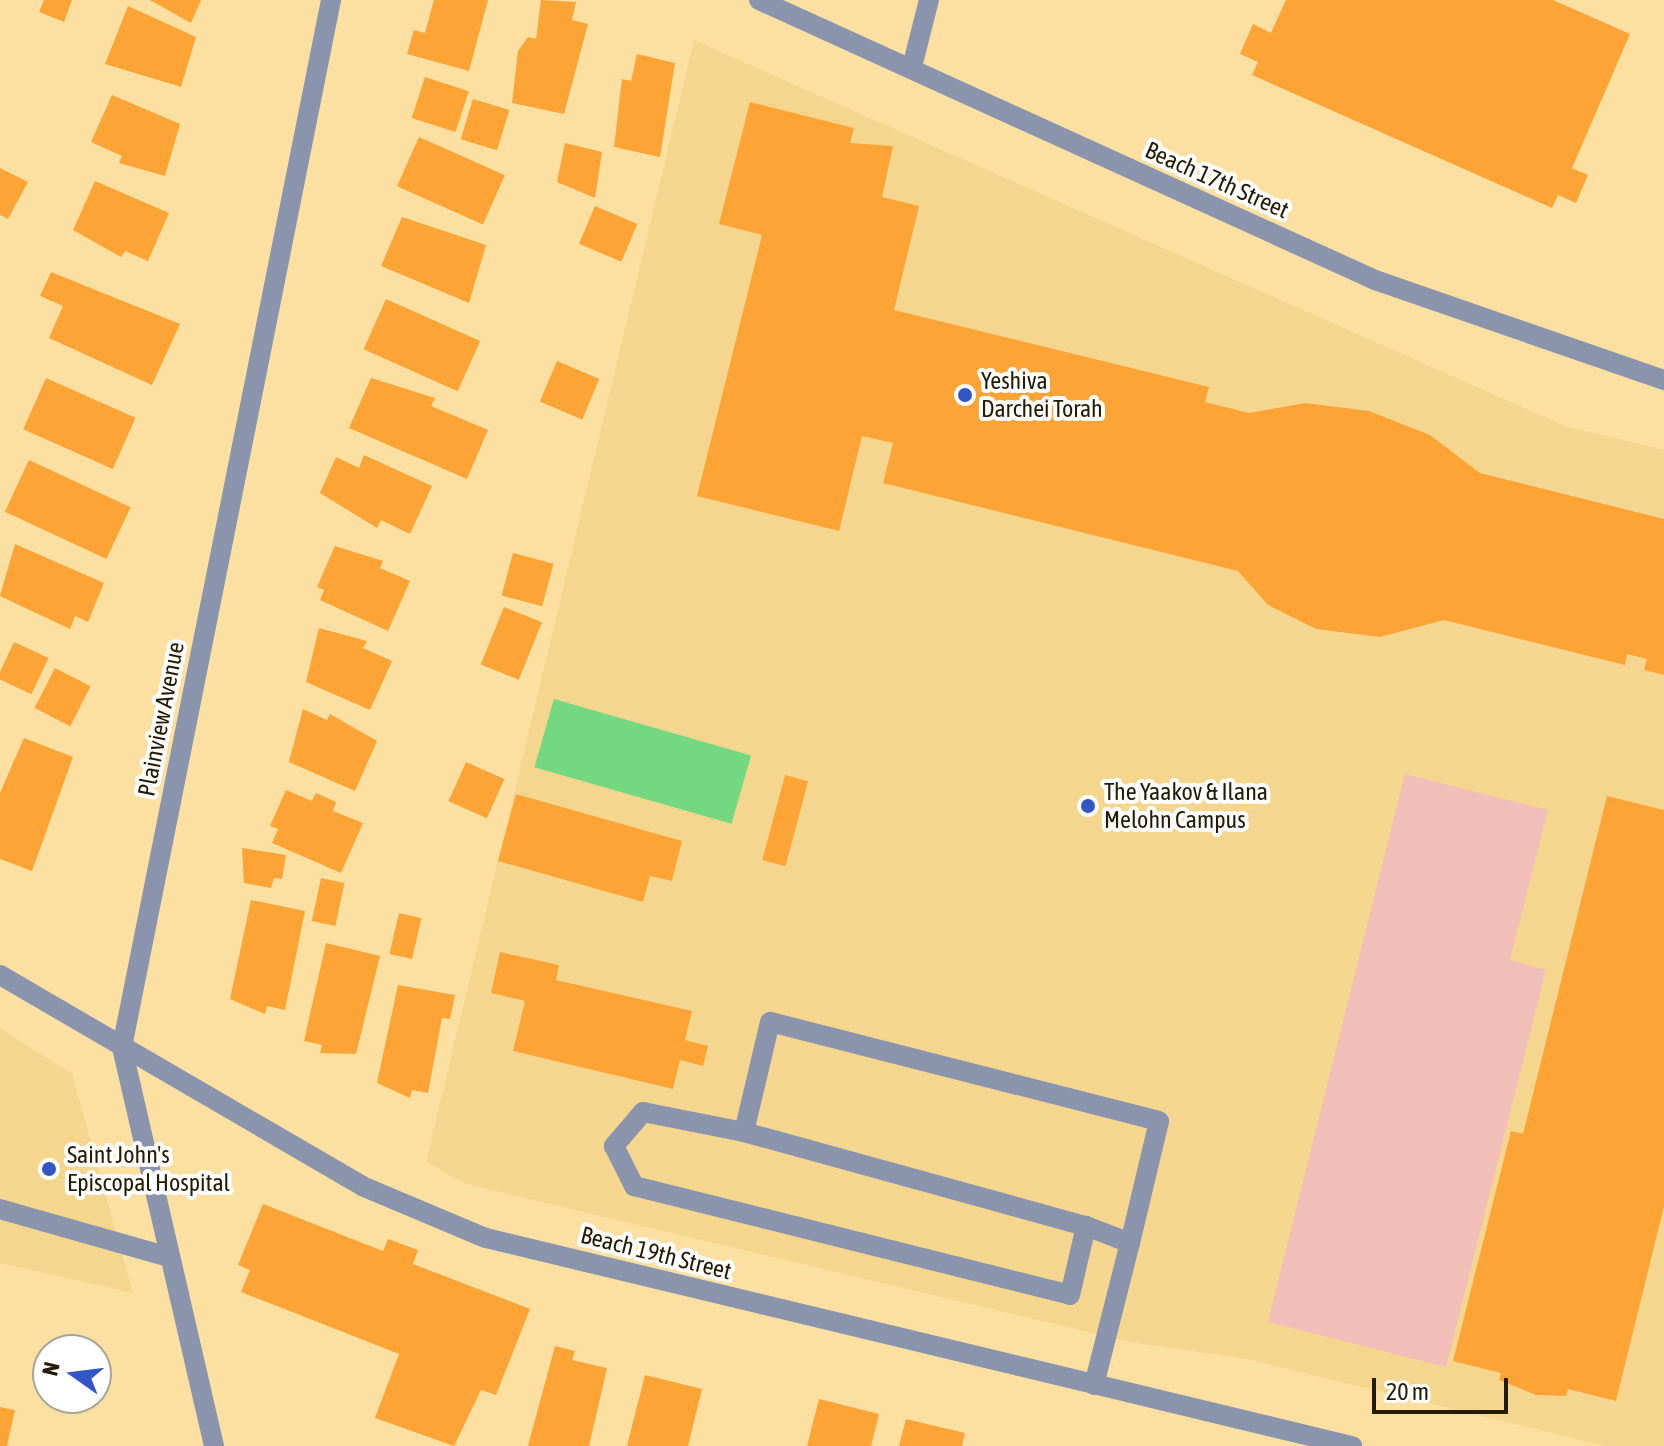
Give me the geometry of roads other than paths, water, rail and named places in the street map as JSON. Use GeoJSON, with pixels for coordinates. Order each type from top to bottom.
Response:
{"type":"FeatureCollection","features":[{"type":"Feature","properties":{"kind":"street","name":"Plainview Avenue"},"geometry":{"type":"LineString","coordinates":[[214,1446],[122,1047],[331,0]]}},
{"type":"Feature","properties":{"kind":"street","name":"Beach 17th Street"},"geometry":{"type":"LineString","coordinates":[[759,0],[1375,280],[1664,380]]}},
{"type":"Feature","properties":{"kind":"street"},"geometry":{"type":"LineString","coordinates":[[912,67],[929,0]]}},
{"type":"Feature","properties":{"kind":"street","name":"Beach 19th Street"},"geometry":{"type":"LineString","coordinates":[[0,975],[362,1186],[486,1238],[1352,1446]]}},
{"type":"Feature","properties":{"kind":"street"},"geometry":{"type":"LineString","coordinates":[[744,1132],[770,1022],[1159,1121],[1094,1385]]}},
{"type":"Feature","properties":{"kind":"street"},"geometry":{"type":"LineString","coordinates":[[1086,1226],[1070,1295],[634,1186],[614,1146],[643,1112],[744,1132],[1086,1226],[1130,1243]]}},
{"type":"Feature","properties":{"kind":"street"},"geometry":{"type":"LineString","coordinates":[[0,1209],[169,1257]]}},
{"type":"Feature","properties":{"kind":"place","name":"Yeshiva Darchei Torah"},"geometry":{"type":"Point","coordinates":[965,395]}},
{"type":"Feature","properties":{"kind":"place","name":"The Yaakov & Ilana Melohn Campus"},"geometry":{"type":"Point","coordinates":[1088,806]}},
{"type":"Feature","properties":{"kind":"place","name":"Saint John's Episcopal Hospital"},"geometry":{"type":"Point","coordinates":[49,1169]}}]}
